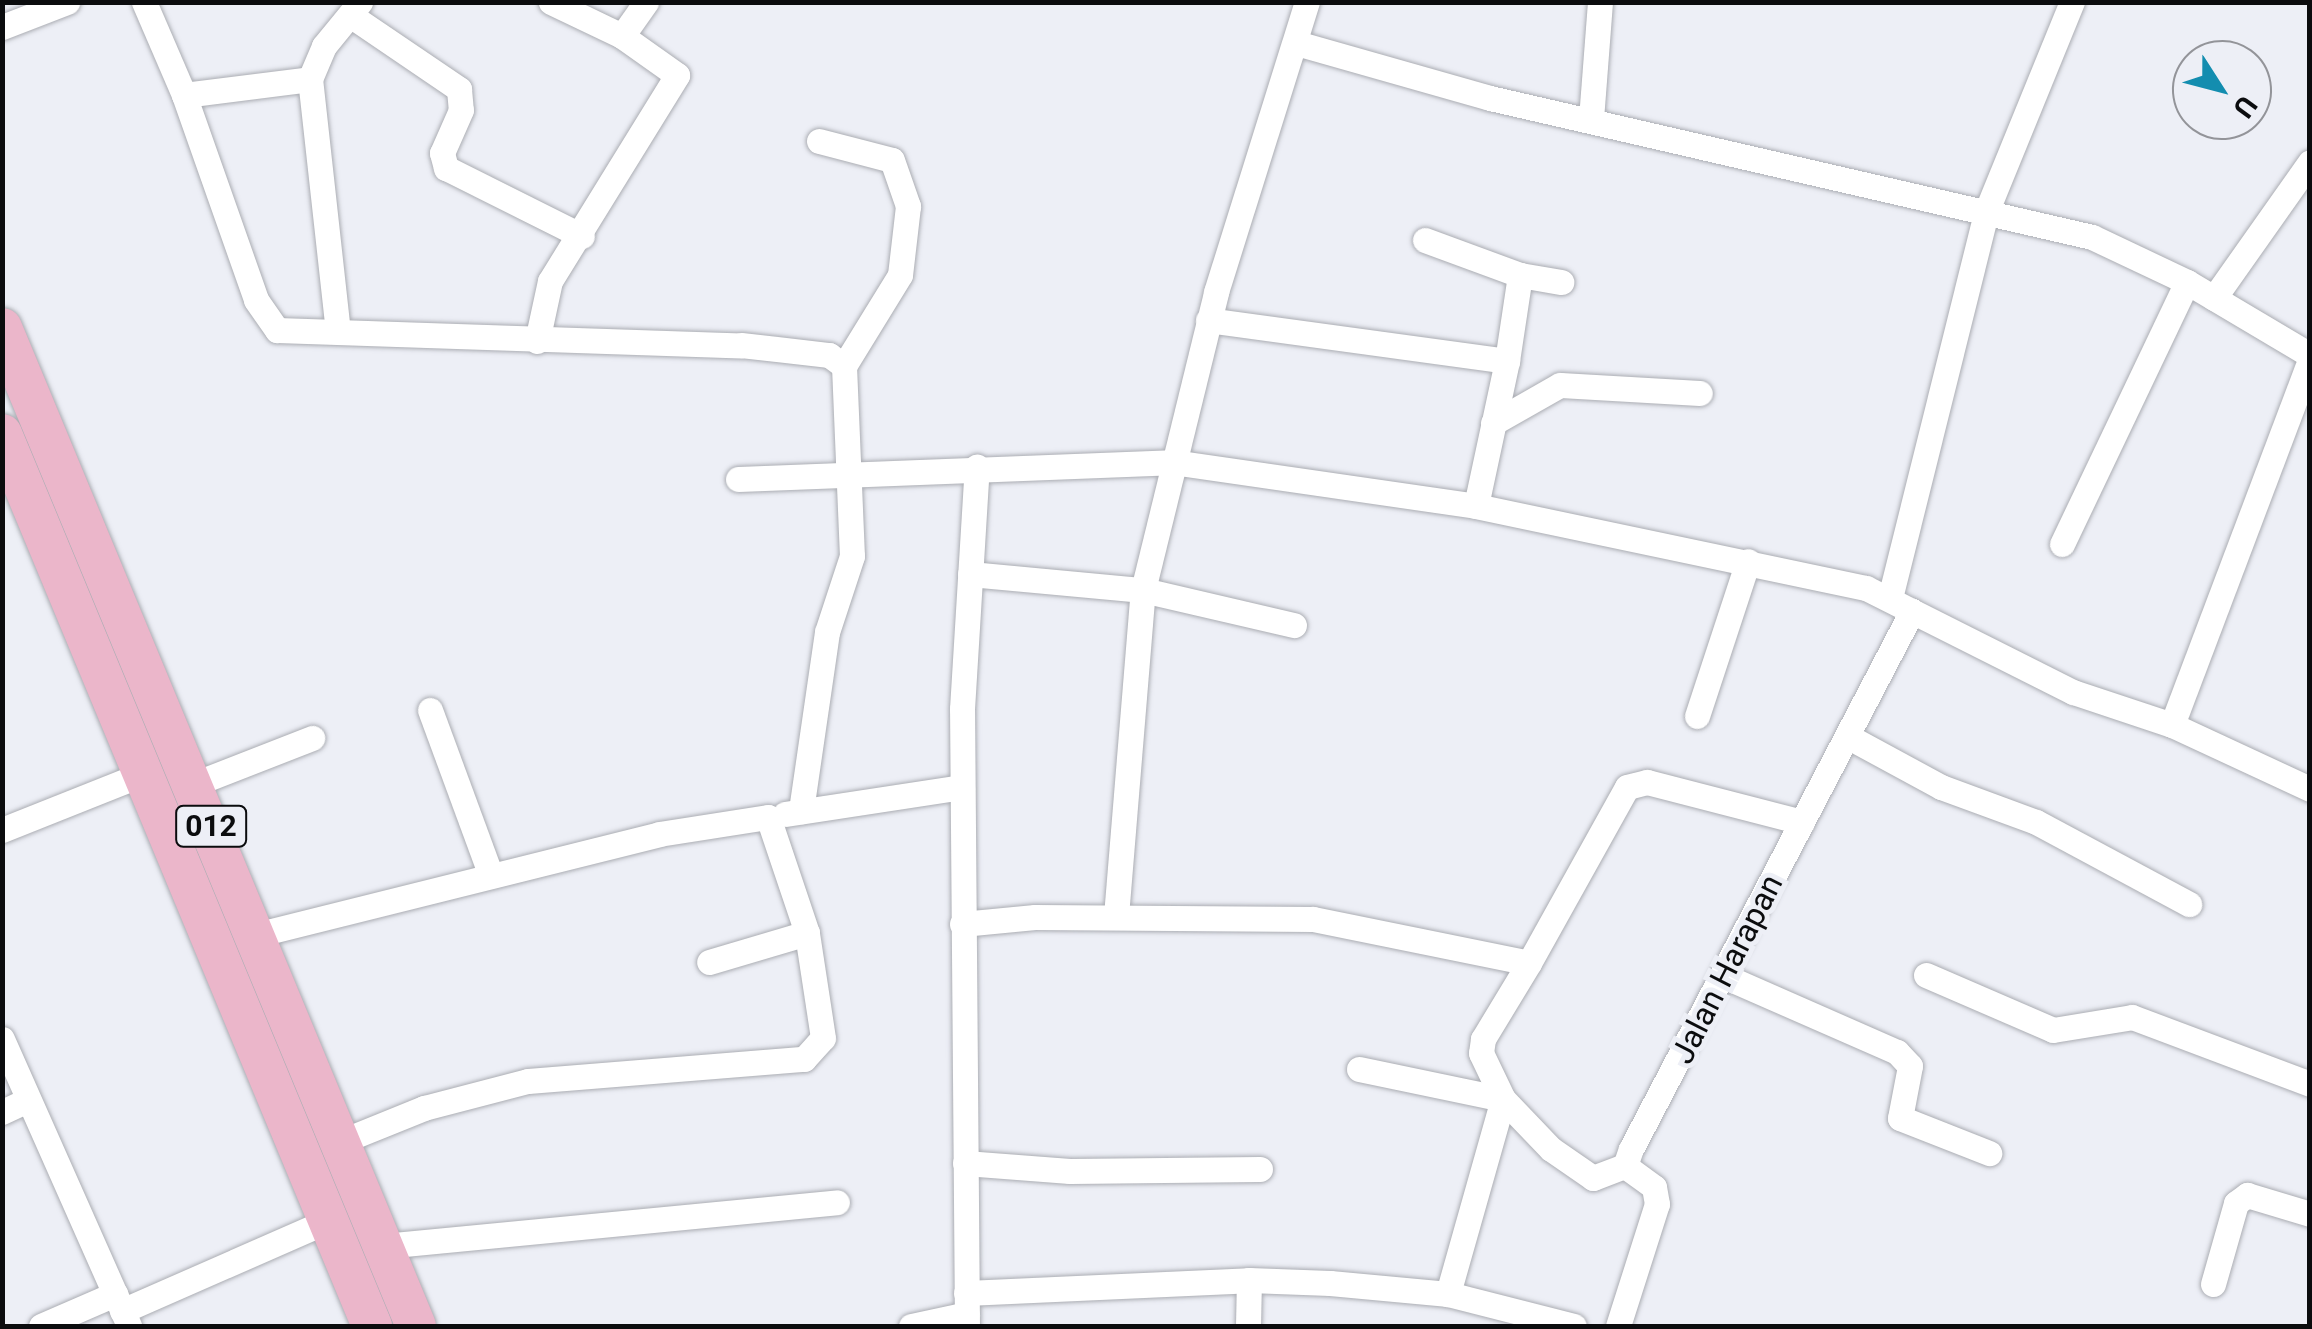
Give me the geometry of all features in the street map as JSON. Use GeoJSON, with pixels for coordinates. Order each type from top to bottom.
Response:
{"type":"FeatureCollection","features":[{"type":"Feature","properties":{"kind":"main road","name":"012"},"geometry":{"type":"LineString","coordinates":[[2,328],[416,1326]]}},
{"type":"Feature","properties":{"kind":"main road","name":"012"},"geometry":{"type":"LineString","coordinates":[[2,434],[372,1326]]}},
{"type":"Feature","properties":{"kind":"main road"},"geometry":{"type":"LineString","coordinates":[[270,1078],[292,1063],[276,1020],[280,1000]]}},
{"type":"Feature","properties":{"kind":"main road"},"geometry":{"type":"LineString","coordinates":[[296,1144],[303,1124],[295,1092],[314,1082]]}},
{"type":"Feature","properties":{"kind":"street"},"geometry":{"type":"LineString","coordinates":[[2,28],[67,2]]}},
{"type":"Feature","properties":{"kind":"street"},"geometry":{"type":"LineString","coordinates":[[144,2],[184,95],[266,317],[281,332],[742,345],[830,355],[844,366]]}},
{"type":"Feature","properties":{"kind":"street"},"geometry":{"type":"LineString","coordinates":[[537,341],[541,298],[677,75],[622,36],[552,2]]}},
{"type":"Feature","properties":{"kind":"street"},"geometry":{"type":"LineString","coordinates":[[622,36],[646,2]]}},
{"type":"Feature","properties":{"kind":"street"},"geometry":{"type":"LineString","coordinates":[[1116,916],[1143,590],[1208,320],[1307,2]]}},
{"type":"Feature","properties":{"kind":"street"},"geometry":{"type":"LineString","coordinates":[[1591,120],[1600,2]]}},
{"type":"Feature","properties":{"kind":"street","name":"Jalan Harapan"},"geometry":{"type":"LineString","coordinates":[[1625,1166],[1726,977],[1847,736],[1901,604],[1987,210],[2072,2]]}},
{"type":"Feature","properties":{"kind":"street"},"geometry":{"type":"LineString","coordinates":[[338,332],[310,79],[324,46],[355,9],[458,89],[461,110],[442,153],[446,168],[582,236]]}},
{"type":"Feature","properties":{"kind":"street"},"geometry":{"type":"LineString","coordinates":[[1296,43],[1591,120],[2092,237],[2187,282],[2310,357],[2172,726]]}},
{"type":"Feature","properties":{"kind":"street"},"geometry":{"type":"LineString","coordinates":[[184,95],[310,79]]}},
{"type":"Feature","properties":{"kind":"street"},"geometry":{"type":"LineString","coordinates":[[802,811],[827,632],[851,566],[852,478],[844,366],[900,276],[908,206],[892,160],[819,140]]}},
{"type":"Feature","properties":{"kind":"street"},"geometry":{"type":"LineString","coordinates":[[2214,298],[2310,162]]}},
{"type":"Feature","properties":{"kind":"street"},"geometry":{"type":"LineString","coordinates":[[1424,240],[1520,275],[1561,282]]}},
{"type":"Feature","properties":{"kind":"street"},"geometry":{"type":"LineString","coordinates":[[1476,506],[1507,361],[1520,275]]}},
{"type":"Feature","properties":{"kind":"street"},"geometry":{"type":"LineString","coordinates":[[2062,544],[2187,282]]}},
{"type":"Feature","properties":{"kind":"street"},"geometry":{"type":"LineString","coordinates":[[1208,320],[1507,361]]}},
{"type":"Feature","properties":{"kind":"street"},"geometry":{"type":"LineString","coordinates":[[1493,423],[1560,385],[1700,394]]}},
{"type":"Feature","properties":{"kind":"street"},"geometry":{"type":"LineString","coordinates":[[738,479],[852,478],[976,466],[1172,462],[1476,506],[1748,561],[1901,604],[2073,692],[2172,726],[2310,789]]}},
{"type":"Feature","properties":{"kind":"street"},"geometry":{"type":"LineString","coordinates":[[966,1311],[962,787],[976,466]]}},
{"type":"Feature","properties":{"kind":"street"},"geometry":{"type":"LineString","coordinates":[[1697,716],[1748,561]]}},
{"type":"Feature","properties":{"kind":"street"},"geometry":{"type":"LineString","coordinates":[[970,574],[1143,590],[1294,625]]}},
{"type":"Feature","properties":{"kind":"street"},"geometry":{"type":"LineString","coordinates":[[430,710],[490,873]]}},
{"type":"Feature","properties":{"kind":"street"},"geometry":{"type":"LineString","coordinates":[[1847,736],[1941,787],[2036,822],[2189,904]]}},
{"type":"Feature","properties":{"kind":"street"},"geometry":{"type":"LineString","coordinates":[[194,784],[312,738]]}},
{"type":"Feature","properties":{"kind":"street"},"geometry":{"type":"LineString","coordinates":[[2,830],[145,773]]}},
{"type":"Feature","properties":{"kind":"street"},"geometry":{"type":"LineString","coordinates":[[1618,1326],[1657,1204],[1654,1186],[1625,1166],[1610,1175],[1582,1174],[1503,1099],[1481,1053],[1483,1039],[1627,788],[1647,782],[1802,822]]}},
{"type":"Feature","properties":{"kind":"street"},"geometry":{"type":"LineString","coordinates":[[255,935],[490,873],[768,817],[962,787]]}},
{"type":"Feature","properties":{"kind":"street"},"geometry":{"type":"LineString","coordinates":[[340,1142],[424,1108],[528,1081],[804,1059],[823,1038],[807,933],[768,817]]}},
{"type":"Feature","properties":{"kind":"street"},"geometry":{"type":"LineString","coordinates":[[962,924],[1116,916],[1313,920],[1529,963]]}},
{"type":"Feature","properties":{"kind":"street"},"geometry":{"type":"LineString","coordinates":[[709,962],[807,933]]}},
{"type":"Feature","properties":{"kind":"street"},"geometry":{"type":"LineString","coordinates":[[1926,975],[2053,1030],[2132,1018],[2310,1084]]}},
{"type":"Feature","properties":{"kind":"street"},"geometry":{"type":"LineString","coordinates":[[1726,977],[1897,1052],[1910,1066],[1900,1118],[1989,1153]]}},
{"type":"Feature","properties":{"kind":"street"},"geometry":{"type":"LineString","coordinates":[[2,1039],[122,1310]]}},
{"type":"Feature","properties":{"kind":"street"},"geometry":{"type":"LineString","coordinates":[[1358,1068],[1503,1099]]}},
{"type":"Feature","properties":{"kind":"street"},"geometry":{"type":"LineString","coordinates":[[1448,1294],[1503,1099]]}},
{"type":"Feature","properties":{"kind":"street"},"geometry":{"type":"LineString","coordinates":[[2,1112],[28,1100]]}},
{"type":"Feature","properties":{"kind":"street"},"geometry":{"type":"LineString","coordinates":[[964,1163],[1070,1171],[1260,1169]]}},
{"type":"Feature","properties":{"kind":"street"},"geometry":{"type":"LineString","coordinates":[[2214,1284],[2236,1203],[2246,1194],[2310,1214]]}},
{"type":"Feature","properties":{"kind":"street"},"geometry":{"type":"LineString","coordinates":[[384,1246],[837,1202]]}},
{"type":"Feature","properties":{"kind":"street"},"geometry":{"type":"LineString","coordinates":[[42,1326],[122,1310],[327,1221]]}},
{"type":"Feature","properties":{"kind":"street"},"geometry":{"type":"LineString","coordinates":[[1248,1326],[1249,1280]]}},
{"type":"Feature","properties":{"kind":"street"},"geometry":{"type":"LineString","coordinates":[[911,1326],[966,1311],[1249,1280],[1448,1294],[1512,1319],[1574,1326]]}}]}
